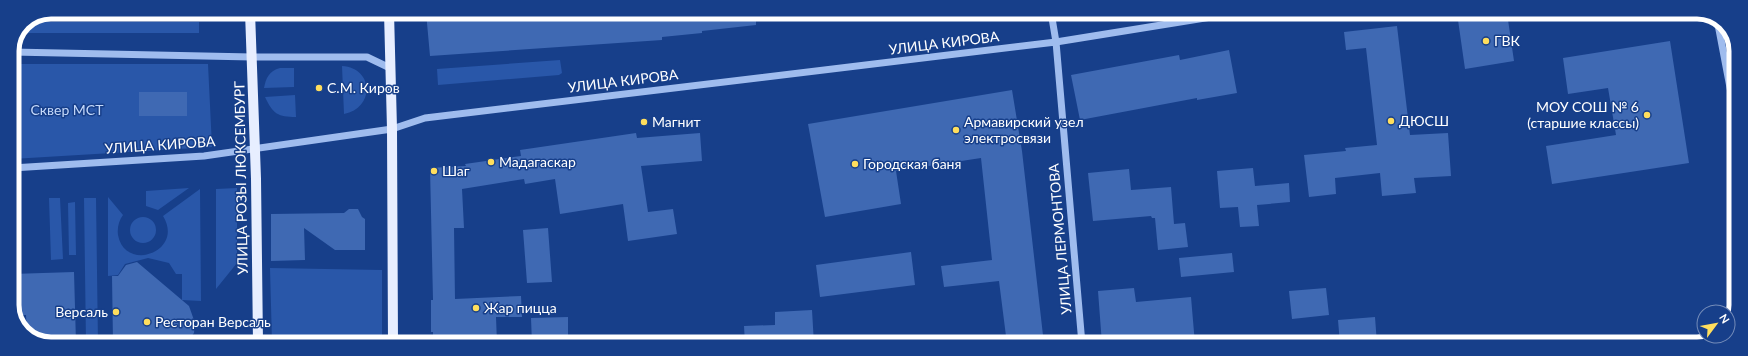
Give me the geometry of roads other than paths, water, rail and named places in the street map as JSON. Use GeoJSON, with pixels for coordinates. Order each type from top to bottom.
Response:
{"type":"FeatureCollection","features":[{"type":"Feature","properties":{"kind":"main road","name":"УЛИЦА РОЗЫ ЛЮКСЕМБУРГ"},"geometry":{"type":"LineString","coordinates":[[250,19],[255,149],[258,337]]}},
{"type":"Feature","properties":{"kind":"main road"},"geometry":{"type":"LineString","coordinates":[[389,19],[392,129],[393,337]]}},
{"type":"Feature","properties":{"kind":"street","name":"УЛИЦА ЛЕРМОНТОВА"},"geometry":{"type":"LineString","coordinates":[[1053,19],[1081,337]]}},
{"type":"Feature","properties":{"kind":"street","name":"УЛИЦА КИРОВА"},"geometry":{"type":"LineString","coordinates":[[19,168],[204,156],[392,129],[425,118],[1056,42],[1194,19]]}},
{"type":"Feature","properties":{"kind":"street"},"geometry":{"type":"LineString","coordinates":[[1719,28],[1729,82]]}},
{"type":"Feature","properties":{"kind":"street"},"geometry":{"type":"LineString","coordinates":[[19,52],[252,57],[367,56],[390,68]]}},
{"type":"Feature","properties":{"kind":"place","name":"ГВК"},"geometry":{"type":"Point","coordinates":[1486,41]}},
{"type":"Feature","properties":{"kind":"place","name":"С.М. Киров"},"geometry":{"type":"Point","coordinates":[319,88]}},
{"type":"Feature","properties":{"kind":"place","name":"МОУ СОШ № 6 (старшие классы)"},"geometry":{"type":"Point","coordinates":[1647,115]}},
{"type":"Feature","properties":{"kind":"place","name":"ДЮСШ"},"geometry":{"type":"Point","coordinates":[1391,121]}},
{"type":"Feature","properties":{"kind":"place","name":"Магнит"},"geometry":{"type":"Point","coordinates":[644,122]}},
{"type":"Feature","properties":{"kind":"place","name":"Армавирский узел электросвязи"},"geometry":{"type":"Point","coordinates":[956,130]}},
{"type":"Feature","properties":{"kind":"place","name":"Мадагаскар"},"geometry":{"type":"Point","coordinates":[491,162]}},
{"type":"Feature","properties":{"kind":"place","name":"Городская баня"},"geometry":{"type":"Point","coordinates":[855,164]}},
{"type":"Feature","properties":{"kind":"place","name":"Шаг"},"geometry":{"type":"Point","coordinates":[434,171]}},
{"type":"Feature","properties":{"kind":"place","name":"Жар пицца"},"geometry":{"type":"Point","coordinates":[476,308]}},
{"type":"Feature","properties":{"kind":"place","name":"Версаль"},"geometry":{"type":"Point","coordinates":[116,312]}},
{"type":"Feature","properties":{"kind":"place","name":"Ресторан Версаль"},"geometry":{"type":"Point","coordinates":[147,322]}},
{"type":"Feature","properties":{"kind":"park label","name":"Сквер МСТ"},"geometry":{"type":"Point","coordinates":[67,110]}}]}
